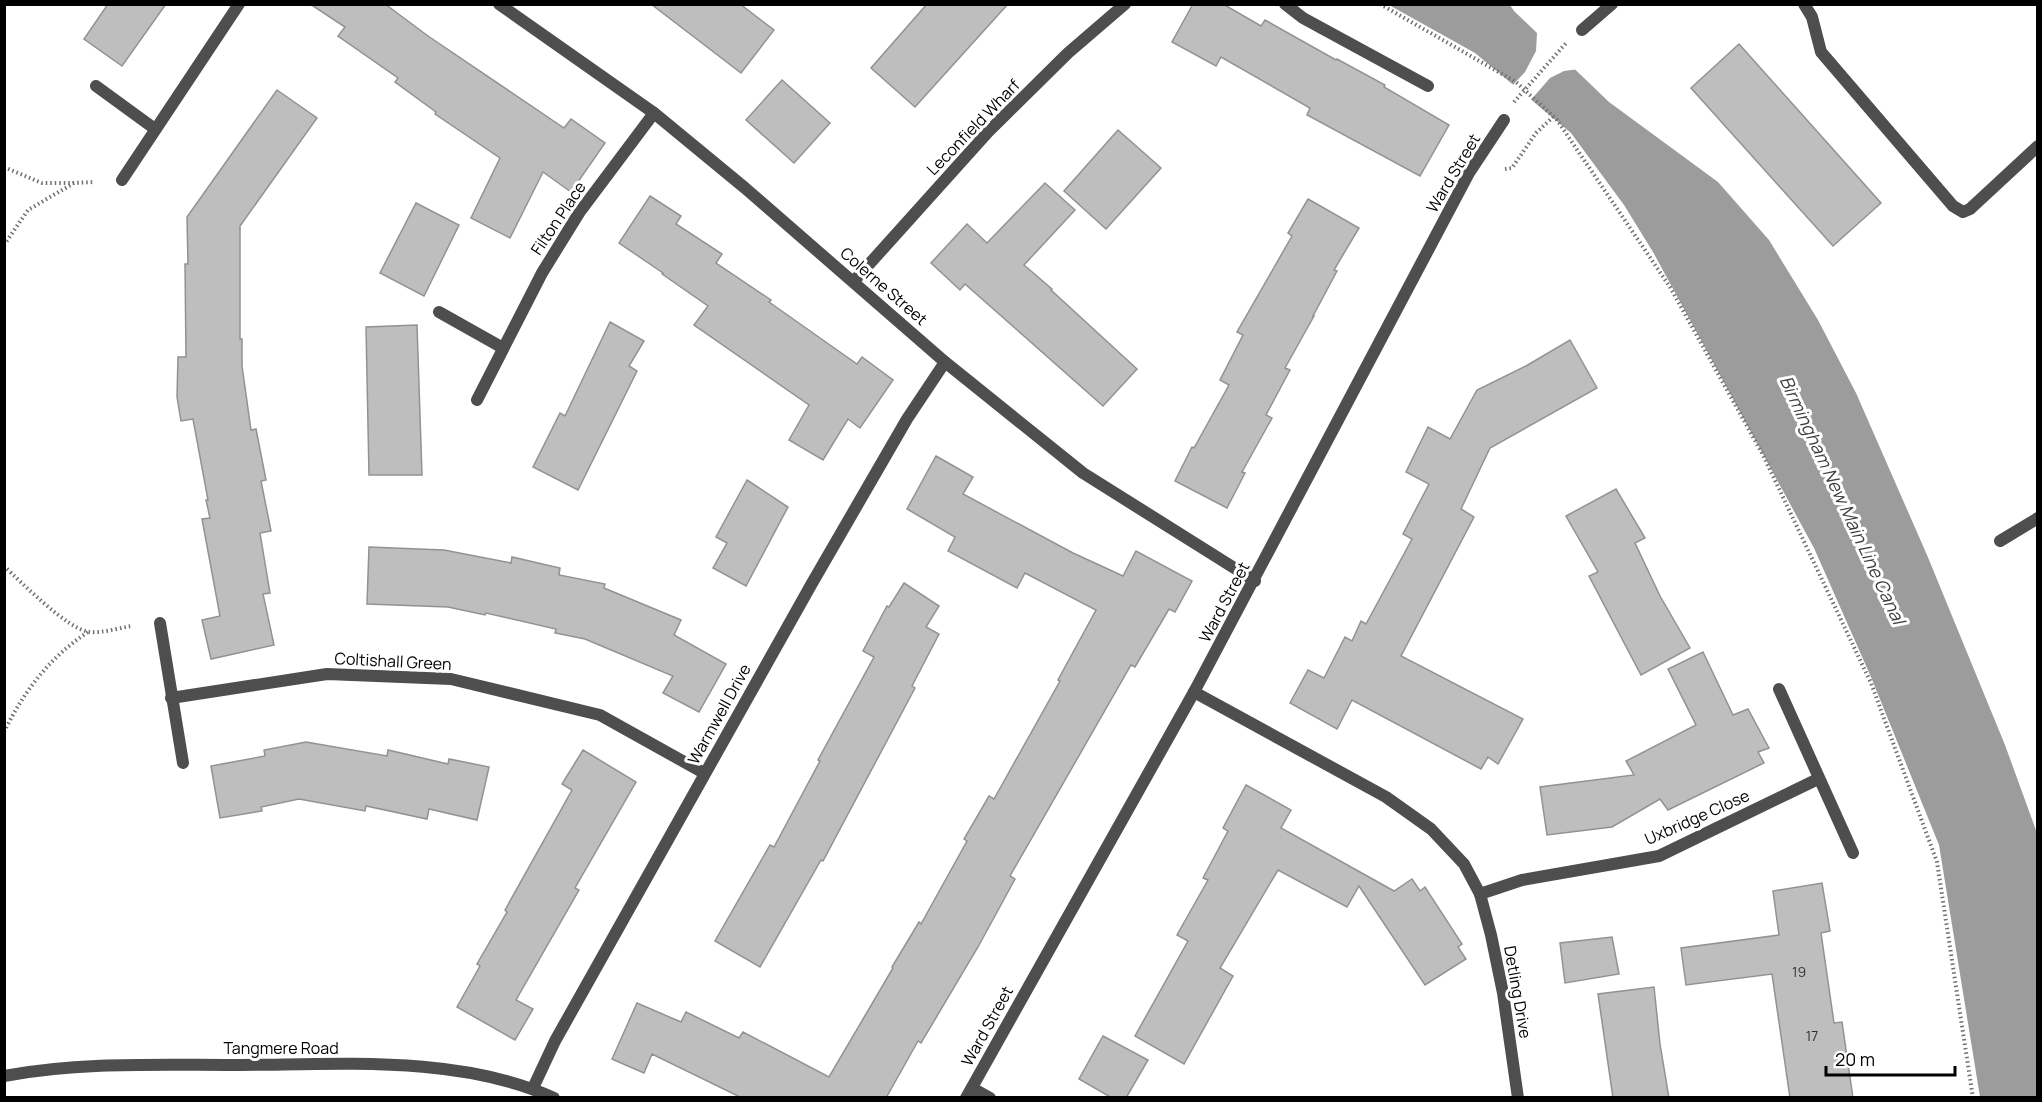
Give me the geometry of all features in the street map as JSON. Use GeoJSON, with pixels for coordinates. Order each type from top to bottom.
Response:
{"type":"FeatureCollection","features":[{"type":"Feature","properties":{"kind":"street"},"geometry":{"type":"LineString","coordinates":[[122,180],[239,4]]}},
{"type":"Feature","properties":{"kind":"street","name":"Colerne Street"},"geometry":{"type":"LineString","coordinates":[[499,4],[654,113],[945,362],[1083,472],[1255,580]]}},
{"type":"Feature","properties":{"kind":"street","name":"Leconfield Wharf"},"geometry":{"type":"LineString","coordinates":[[854,282],[988,132],[1068,53],[1125,4]]}},
{"type":"Feature","properties":{"kind":"street"},"geometry":{"type":"LineString","coordinates":[[1285,4],[1303,18],[1428,86]]}},
{"type":"Feature","properties":{"kind":"street"},"geometry":{"type":"LineString","coordinates":[[1582,30],[1612,4]]}},
{"type":"Feature","properties":{"kind":"street"},"geometry":{"type":"LineString","coordinates":[[1804,4],[1812,17],[1821,52],[1953,206],[1963,212],[1970,209],[2037,146]]}},
{"type":"Feature","properties":{"kind":"street"},"geometry":{"type":"LineString","coordinates":[[96,86],[155,129]]}},
{"type":"Feature","properties":{"kind":"street","name":"Filton Place"},"geometry":{"type":"LineString","coordinates":[[477,400],[542,273],[579,213],[654,113]]}},
{"type":"Feature","properties":{"kind":"street","name":"Ward Street"},"geometry":{"type":"LineString","coordinates":[[969,1093],[1255,580],[1460,190],[1504,120]]}},
{"type":"Feature","properties":{"kind":"street"},"geometry":{"type":"LineString","coordinates":[[439,312],[502,348]]}},
{"type":"Feature","properties":{"kind":"street","name":"Warmwell Drive"},"geometry":{"type":"LineString","coordinates":[[533,1088],[555,1041],[704,773],[907,419],[945,362]]}},
{"type":"Feature","properties":{"kind":"street"},"geometry":{"type":"LineString","coordinates":[[2000,541],[2037,518]]}},
{"type":"Feature","properties":{"kind":"street"},"geometry":{"type":"LineString","coordinates":[[160,623],[183,763]]}},
{"type":"Feature","properties":{"kind":"street","name":"Coltishall Green"},"geometry":{"type":"LineString","coordinates":[[171,698],[327,674],[450,679],[600,715],[704,773]]}},
{"type":"Feature","properties":{"kind":"street"},"geometry":{"type":"LineString","coordinates":[[1779,689],[1853,853]]}},
{"type":"Feature","properties":{"kind":"street","name":"Detling Drive"},"geometry":{"type":"LineString","coordinates":[[1194,692],[1386,797],[1431,829],[1464,864],[1480,894],[1491,935],[1503,993],[1518,1098]]}},
{"type":"Feature","properties":{"kind":"street","name":"Uxbridge Close"},"geometry":{"type":"LineString","coordinates":[[1480,894],[1522,880],[1659,856],[1818,779]]}},
{"type":"Feature","properties":{"kind":"street","name":"Tangmere Road"},"geometry":{"type":"LineString","coordinates":[[4,1076],[106,1065],[381,1065],[461,1071],[533,1088],[554,1098]]}},
{"type":"Feature","properties":{"kind":"street"},"geometry":{"type":"LineString","coordinates":[[969,1093],[990,1098]]}},
{"type":"Feature","properties":{"kind":"path"},"geometry":{"type":"LineString","coordinates":[[1380,4],[1516,82],[1557,120],[1670,287],[1763,455],[1871,683],[1937,862],[1973,1098]]}},
{"type":"Feature","properties":{"kind":"path"},"geometry":{"type":"LineString","coordinates":[[1514,102],[1568,42]]}},
{"type":"Feature","properties":{"kind":"path"},"geometry":{"type":"LineString","coordinates":[[1512,168],[1536,133],[1553,117]]}},
{"type":"Feature","properties":{"kind":"path"},"geometry":{"type":"LineString","coordinates":[[4,167],[42,183],[122,180]]}},
{"type":"Feature","properties":{"kind":"path"},"geometry":{"type":"LineString","coordinates":[[4,246],[28,210],[74,183]]}},
{"type":"Feature","properties":{"kind":"path"},"geometry":{"type":"LineString","coordinates":[[4,566],[36,596],[69,622],[88,632]]}},
{"type":"Feature","properties":{"kind":"path"},"geometry":{"type":"LineString","coordinates":[[4,732],[36,680],[54,658],[73,642],[88,632],[160,623]]}},
{"type":"Feature","properties":{"kind":"water","name":"Birmingham New Main Line Canal"},"geometry":{"type":"Polygon","coordinates":[[[1389,5],[1510,5],[1609,102],[1718,182],[1769,240],[1818,320],[1856,393],[1927,555],[2005,745],[2037,833],[2037,1097],[1980,1097],[1939,845],[1871,677],[1814,548],[1653,252],[1624,205],[1571,133],[1475,53],[1389,5]]]}},
{"type":"Feature","properties":{"kind":"pier"},"geometry":{"type":"Polygon","coordinates":[[[1539,31],[1579,69],[1564,71],[1550,78],[1529,102],[1511,87],[1525,72],[1536,51],[1539,31]]]}},
{"type":"Feature","properties":{"kind":"building"},"geometry":{"type":"Polygon","coordinates":[[[108,4],[166,4],[122,66],[84,39],[108,4]]]}},
{"type":"Feature","properties":{"kind":"building"},"geometry":{"type":"Polygon","coordinates":[[[310,4],[385,4],[428,36],[564,128],[571,119],[605,143],[571,192],[543,172],[510,238],[471,218],[500,158],[435,114],[436,112],[395,82],[398,78],[338,36],[345,27],[310,4]]]}},
{"type":"Feature","properties":{"kind":"building"},"geometry":{"type":"Polygon","coordinates":[[[651,4],[740,4],[774,30],[741,73],[651,4]]]}},
{"type":"Feature","properties":{"kind":"building"},"geometry":{"type":"Polygon","coordinates":[[[927,4],[1008,4],[915,107],[871,68],[927,4]]]}},
{"type":"Feature","properties":{"kind":"building"},"geometry":{"type":"Polygon","coordinates":[[[1193,4],[1223,4],[1261,26],[1265,20],[1385,85],[1384,87],[1449,125],[1420,176],[1307,115],[1310,108],[1221,57],[1216,66],[1172,42],[1193,4]]]}},
{"type":"Feature","properties":{"kind":"building"},"geometry":{"type":"Polygon","coordinates":[[[1739,44],[1881,203],[1833,246],[1691,88],[1739,44]]]}},
{"type":"Feature","properties":{"kind":"building"},"geometry":{"type":"Polygon","coordinates":[[[782,80],[830,123],[794,163],[746,120],[782,80]]]}},
{"type":"Feature","properties":{"kind":"building"},"geometry":{"type":"Polygon","coordinates":[[[277,90],[317,118],[240,226],[242,366],[251,430],[256,429],[266,480],[261,481],[271,531],[260,533],[270,593],[263,594],[274,645],[211,659],[202,620],[220,616],[202,519],[210,518],[206,500],[208,500],[193,419],[181,421],[177,397],[178,357],[186,357],[187,217],[277,90]]]}},
{"type":"Feature","properties":{"kind":"building"},"geometry":{"type":"Polygon","coordinates":[[[1118,130],[1161,168],[1106,229],[1064,191],[1118,130]]]}},
{"type":"Feature","properties":{"kind":"building"},"geometry":{"type":"Polygon","coordinates":[[[1045,183],[1075,210],[1024,265],[1137,369],[1103,406],[965,284],[960,290],[931,263],[967,224],[987,243],[1045,183]]]}},
{"type":"Feature","properties":{"kind":"building"},"geometry":{"type":"Polygon","coordinates":[[[650,196],[681,216],[676,224],[722,254],[716,263],[771,300],[769,302],[857,364],[862,357],[893,380],[860,428],[848,419],[823,460],[789,440],[809,405],[694,325],[708,306],[619,243],[650,196]]]}},
{"type":"Feature","properties":{"kind":"building"},"geometry":{"type":"Polygon","coordinates":[[[1308,199],[1359,228],[1334,270],[1337,271],[1285,368],[1290,370],[1266,415],[1272,418],[1242,472],[1245,473],[1227,508],[1175,481],[1192,447],[1194,448],[1229,385],[1220,380],[1243,335],[1237,332],[1292,236],[1288,233],[1308,199]]]}},
{"type":"Feature","properties":{"kind":"building"},"geometry":{"type":"Polygon","coordinates":[[[416,203],[459,225],[424,296],[380,273],[416,203]]]}},
{"type":"Feature","properties":{"kind":"building"},"geometry":{"type":"Polygon","coordinates":[[[610,322],[644,341],[629,366],[637,371],[578,490],[533,467],[560,413],[565,416],[610,322]]]}},
{"type":"Feature","properties":{"kind":"building"},"geometry":{"type":"Polygon","coordinates":[[[417,325],[422,475],[369,475],[366,327],[417,325]]]}},
{"type":"Feature","properties":{"kind":"building"},"geometry":{"type":"Polygon","coordinates":[[[1570,340],[1597,388],[1490,448],[1461,509],[1474,517],[1401,656],[1523,719],[1498,764],[1488,757],[1481,769],[1352,700],[1337,729],[1290,703],[1308,670],[1324,678],[1345,637],[1352,641],[1361,621],[1366,624],[1412,539],[1403,534],[1429,484],[1406,472],[1428,427],[1450,439],[1477,390],[1526,366],[1570,340]]]}},
{"type":"Feature","properties":{"kind":"building"},"geometry":{"type":"Polygon","coordinates":[[[936,456],[973,477],[963,494],[1073,553],[1123,576],[1136,551],[1192,581],[1175,612],[1169,609],[1135,667],[1131,665],[1010,876],[1015,879],[978,947],[921,1043],[918,1041],[886,1098],[742,1098],[652,1054],[644,1073],[612,1059],[637,1003],[681,1022],[686,1012],[739,1038],[743,1032],[829,1077],[919,922],[921,924],[967,841],[964,839],[989,796],[994,799],[1060,681],[1058,680],[1096,610],[1025,573],[1017,588],[948,551],[955,537],[907,509],[936,456]]]}},
{"type":"Feature","properties":{"kind":"building"},"geometry":{"type":"Polygon","coordinates":[[[747,480],[788,507],[746,586],[713,568],[727,543],[716,537],[747,480]]]}},
{"type":"Feature","properties":{"kind":"building"},"geometry":{"type":"Polygon","coordinates":[[[1616,489],[1645,538],[1635,543],[1660,596],[1690,648],[1641,675],[1589,576],[1598,572],[1566,516],[1616,489]]]}},
{"type":"Feature","properties":{"kind":"building"},"geometry":{"type":"Polygon","coordinates":[[[369,547],[444,550],[511,563],[512,557],[560,568],[559,575],[605,584],[604,588],[681,620],[674,635],[726,664],[699,712],[663,693],[673,676],[585,639],[555,633],[556,629],[448,607],[367,604],[369,547]]]}},
{"type":"Feature","properties":{"kind":"building"},"geometry":{"type":"Polygon","coordinates":[[[904,583],[939,606],[926,627],[939,634],[912,686],[915,688],[823,861],[821,860],[760,967],[715,941],[770,845],[774,847],[820,761],[818,760],[874,657],[863,651],[887,606],[889,607],[904,583]]]}},
{"type":"Feature","properties":{"kind":"building"},"geometry":{"type":"Polygon","coordinates":[[[1703,652],[1733,715],[1748,709],[1769,748],[1758,752],[1764,763],[1668,810],[1660,799],[1612,827],[1547,835],[1540,787],[1634,775],[1626,761],[1696,725],[1668,669],[1703,652]]]}},
{"type":"Feature","properties":{"kind":"building"},"geometry":{"type":"Polygon","coordinates":[[[306,742],[387,756],[388,750],[448,764],[449,759],[489,767],[477,820],[429,809],[427,819],[366,806],[365,811],[299,799],[261,807],[262,811],[220,818],[211,766],[265,756],[264,750],[306,742]]]}},
{"type":"Feature","properties":{"kind":"building"},"geometry":{"type":"Polygon","coordinates":[[[583,750],[636,782],[575,888],[579,890],[516,1000],[533,1009],[515,1040],[457,1007],[480,966],[477,964],[507,912],[505,910],[572,790],[562,784],[583,750]]]}},
{"type":"Feature","properties":{"kind":"building"},"geometry":{"type":"Polygon","coordinates":[[[1246,785],[1291,810],[1281,828],[1394,891],[1412,879],[1420,891],[1425,887],[1462,944],[1458,947],[1466,959],[1425,985],[1359,886],[1347,907],[1278,870],[1220,968],[1233,976],[1184,1064],[1135,1036],[1188,941],[1177,935],[1208,880],[1203,878],[1228,831],[1223,828],[1246,785]]]}},
{"type":"Feature","properties":{"kind":"building"},"geometry":{"type":"Polygon","coordinates":[[[1822,883],[1830,931],[1821,933],[1834,1023],[1842,1022],[1853,1098],[1790,1098],[1772,974],[1686,985],[1681,948],[1779,935],[1773,891],[1822,883]]]}},
{"type":"Feature","properties":{"kind":"building"},"geometry":{"type":"Polygon","coordinates":[[[1612,937],[1619,974],[1565,983],[1560,943],[1612,937]]]}},
{"type":"Feature","properties":{"kind":"building"},"geometry":{"type":"Polygon","coordinates":[[[1654,987],[1669,1098],[1613,1098],[1598,994],[1654,987]]]}},
{"type":"Feature","properties":{"kind":"building"},"geometry":{"type":"Polygon","coordinates":[[[1103,1036],[1148,1060],[1126,1098],[1112,1098],[1079,1079],[1103,1036]]]}}]}
